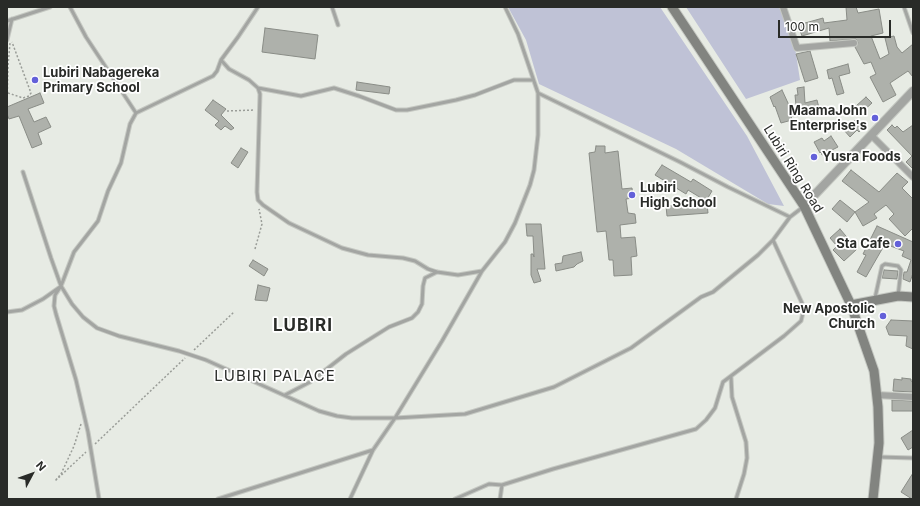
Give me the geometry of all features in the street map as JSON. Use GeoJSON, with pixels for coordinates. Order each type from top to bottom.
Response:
{"type":"FeatureCollection","features":[{"type":"Feature","properties":{"kind":"main road","name":"Lubiri Ring Road"},"geometry":{"type":"LineString","coordinates":[[672,7],[804,206],[851,305],[874,371],[877,395],[877,456],[874,498]]}},
{"type":"Feature","properties":{"kind":"main road"},"geometry":{"type":"LineString","coordinates":[[851,305],[898,296],[913,297]]}},
{"type":"Feature","properties":{"kind":"street"},"geometry":{"type":"LineString","coordinates":[[784,7],[797,48],[854,43]]}},
{"type":"Feature","properties":{"kind":"street"},"geometry":{"type":"LineString","coordinates":[[804,206],[913,91]]}},
{"type":"Feature","properties":{"kind":"street"},"geometry":{"type":"LineString","coordinates":[[872,136],[913,177]]}},
{"type":"Feature","properties":{"kind":"street"},"geometry":{"type":"LineString","coordinates":[[877,395],[913,397]]}},
{"type":"Feature","properties":{"kind":"lane"},"geometry":{"type":"LineString","coordinates":[[7,21],[50,7]]}},
{"type":"Feature","properties":{"kind":"lane"},"geometry":{"type":"LineString","coordinates":[[70,7],[86,37],[136,113]]}},
{"type":"Feature","properties":{"kind":"lane"},"geometry":{"type":"LineString","coordinates":[[99,499],[88,432],[76,380],[54,306],[56,295],[74,252],[98,221],[108,191],[121,163],[130,124],[136,113],[213,76],[217,71],[221,60],[258,7]]}},
{"type":"Feature","properties":{"kind":"lane"},"geometry":{"type":"LineString","coordinates":[[332,7],[338,25]]}},
{"type":"Feature","properties":{"kind":"lane"},"geometry":{"type":"LineString","coordinates":[[350,499],[373,450],[395,418],[482,271],[505,242],[515,223],[530,185],[534,170],[538,134],[538,93],[533,80],[532,71],[518,34],[505,7]]}},
{"type":"Feature","properties":{"kind":"lane"},"geometry":{"type":"LineString","coordinates":[[904,7],[913,33]]}},
{"type":"Feature","properties":{"kind":"lane"},"geometry":{"type":"LineString","coordinates":[[7,40],[12,19]]}},
{"type":"Feature","properties":{"kind":"lane"},"geometry":{"type":"LineString","coordinates":[[221,60],[229,69],[245,77],[258,88],[301,96],[334,88],[396,110],[407,110],[456,100],[475,95],[514,80],[533,80]]}},
{"type":"Feature","properties":{"kind":"lane"},"geometry":{"type":"LineString","coordinates":[[258,88],[260,94],[260,110],[257,192],[258,200],[263,205],[289,223],[342,248],[368,255],[403,258],[415,261],[428,269],[437,272],[458,275],[482,271]]}},
{"type":"Feature","properties":{"kind":"lane"},"geometry":{"type":"LineString","coordinates":[[538,93],[680,162],[728,188],[790,217]]}},
{"type":"Feature","properties":{"kind":"lane"},"geometry":{"type":"LineString","coordinates":[[23,172],[50,258],[61,286],[72,304],[83,317],[97,328],[118,336],[179,351],[206,360],[319,411],[352,418],[395,418],[465,414],[554,387],[631,348],[701,297],[713,292],[758,255],[773,240],[790,217],[804,206]]}},
{"type":"Feature","properties":{"kind":"lane"},"geometry":{"type":"LineString","coordinates":[[455,499],[489,484],[502,485],[696,429],[706,420],[715,408],[723,382],[784,336],[801,321],[803,313],[802,303],[773,240]]}},
{"type":"Feature","properties":{"kind":"lane"},"geometry":{"type":"LineString","coordinates":[[875,300],[882,266],[885,264],[898,266],[901,270],[898,296]]}},
{"type":"Feature","properties":{"kind":"lane"},"geometry":{"type":"LineString","coordinates":[[285,395],[310,382],[346,354],[389,326],[412,318],[418,312],[422,304],[425,278],[437,272]]}},
{"type":"Feature","properties":{"kind":"lane"},"geometry":{"type":"LineString","coordinates":[[7,312],[22,310],[43,299],[61,286]]}},
{"type":"Feature","properties":{"kind":"lane"},"geometry":{"type":"LineString","coordinates":[[731,377],[732,397],[746,442],[747,458],[744,474],[736,499]]}},
{"type":"Feature","properties":{"kind":"lane"},"geometry":{"type":"LineString","coordinates":[[218,499],[373,450]]}},
{"type":"Feature","properties":{"kind":"lane"},"geometry":{"type":"LineString","coordinates":[[877,456],[913,458]]}},
{"type":"Feature","properties":{"kind":"lane"},"geometry":{"type":"LineString","coordinates":[[500,499],[502,485]]}},
{"type":"Feature","properties":{"kind":"path"},"geometry":{"type":"LineString","coordinates":[[7,106],[8,66],[11,40],[31,93],[29,96],[23,98],[8,93]]}},
{"type":"Feature","properties":{"kind":"path"},"geometry":{"type":"LineString","coordinates":[[227,111],[260,110]]}},
{"type":"Feature","properties":{"kind":"path"},"geometry":{"type":"LineString","coordinates":[[254,249],[262,224],[258,200]]}},
{"type":"Feature","properties":{"kind":"path"},"geometry":{"type":"LineString","coordinates":[[194,350],[234,312]]}},
{"type":"Feature","properties":{"kind":"path"},"geometry":{"type":"LineString","coordinates":[[80,424],[74,446],[61,474],[55,481],[188,356]]}},
{"type":"Feature","properties":{"kind":"shaded area"},"geometry":{"type":"Polygon","coordinates":[[[508,7],[660,7],[747,136],[784,206],[768,204],[676,149],[539,84],[526,40],[508,7]]]}},
{"type":"Feature","properties":{"kind":"shaded area"},"geometry":{"type":"Polygon","coordinates":[[[686,7],[779,7],[794,41],[800,80],[746,99],[686,7]]]}},
{"type":"Feature","properties":{"kind":"building"},"geometry":{"type":"Polygon","coordinates":[[[846,7],[856,7],[858,13],[879,9],[883,33],[871,36],[880,59],[889,54],[885,38],[894,36],[897,47],[902,53],[913,44],[913,77],[908,71],[890,83],[896,95],[883,102],[870,77],[876,74],[871,62],[864,64],[855,47],[858,43],[856,39],[830,41],[829,28],[802,36],[798,25],[823,18],[824,23],[847,20],[846,7]]]}},
{"type":"Feature","properties":{"kind":"building"},"geometry":{"type":"Polygon","coordinates":[[[265,28],[318,35],[315,59],[262,52],[265,28]]]}},
{"type":"Feature","properties":{"kind":"building"},"geometry":{"type":"Polygon","coordinates":[[[810,51],[818,78],[805,82],[796,54],[810,51]]]}},
{"type":"Feature","properties":{"kind":"building"},"geometry":{"type":"Polygon","coordinates":[[[848,64],[850,73],[839,76],[844,93],[837,95],[832,78],[829,79],[827,70],[848,64]]]}},
{"type":"Feature","properties":{"kind":"building"},"geometry":{"type":"Polygon","coordinates":[[[357,82],[390,87],[389,94],[356,90],[357,82]]]}},
{"type":"Feature","properties":{"kind":"building"},"geometry":{"type":"Polygon","coordinates":[[[804,87],[805,103],[817,100],[819,108],[806,112],[806,115],[797,116],[795,95],[798,95],[797,88],[804,87]]]}},
{"type":"Feature","properties":{"kind":"building"},"geometry":{"type":"Polygon","coordinates":[[[782,90],[794,116],[791,116],[792,120],[781,123],[770,97],[782,90]]]}},
{"type":"Feature","properties":{"kind":"building"},"geometry":{"type":"Polygon","coordinates":[[[40,93],[44,103],[28,109],[34,122],[46,117],[51,127],[38,133],[42,144],[32,148],[19,116],[9,119],[7,107],[40,93]]]}},
{"type":"Feature","properties":{"kind":"building"},"geometry":{"type":"Polygon","coordinates":[[[866,97],[872,103],[862,112],[856,106],[866,97]]]}},
{"type":"Feature","properties":{"kind":"building"},"geometry":{"type":"Polygon","coordinates":[[[213,100],[226,109],[221,115],[234,128],[231,130],[225,126],[221,130],[215,125],[219,121],[205,110],[213,100]]]}},
{"type":"Feature","properties":{"kind":"building"},"geometry":{"type":"Polygon","coordinates":[[[857,119],[864,127],[859,132],[857,130],[850,137],[843,129],[857,119]]]}},
{"type":"Feature","properties":{"kind":"building"},"geometry":{"type":"Polygon","coordinates":[[[892,125],[895,128],[897,126],[903,132],[913,125],[913,169],[906,162],[912,156],[887,130],[892,125]]]}},
{"type":"Feature","properties":{"kind":"building"},"geometry":{"type":"Polygon","coordinates":[[[831,136],[838,147],[822,155],[814,142],[822,138],[824,141],[831,136]]]}},
{"type":"Feature","properties":{"kind":"building"},"geometry":{"type":"Polygon","coordinates":[[[596,146],[605,146],[605,153],[618,151],[622,189],[632,188],[633,198],[626,199],[628,213],[635,214],[636,223],[620,225],[621,238],[635,237],[637,256],[631,257],[632,275],[614,276],[613,260],[609,260],[606,231],[597,232],[589,153],[595,152],[596,146]]]}},
{"type":"Feature","properties":{"kind":"building"},"geometry":{"type":"Polygon","coordinates":[[[241,148],[248,152],[238,168],[231,163],[241,148]]]}},
{"type":"Feature","properties":{"kind":"building"},"geometry":{"type":"Polygon","coordinates":[[[662,165],[691,182],[693,179],[712,191],[706,201],[688,190],[686,194],[655,175],[662,165]]]}},
{"type":"Feature","properties":{"kind":"building"},"geometry":{"type":"Polygon","coordinates":[[[851,170],[879,192],[897,173],[908,182],[902,188],[913,199],[913,228],[905,236],[889,219],[894,214],[886,205],[874,214],[877,218],[863,226],[855,212],[869,202],[842,181],[851,170]]]}},
{"type":"Feature","properties":{"kind":"building"},"geometry":{"type":"Polygon","coordinates":[[[840,200],[855,212],[847,222],[832,209],[840,200]]]}},
{"type":"Feature","properties":{"kind":"building"},"geometry":{"type":"Polygon","coordinates":[[[707,204],[708,213],[667,216],[666,206],[707,204]]]}},
{"type":"Feature","properties":{"kind":"building"},"geometry":{"type":"Polygon","coordinates":[[[526,224],[541,224],[545,269],[537,269],[541,281],[534,283],[531,275],[531,254],[533,254],[534,257],[533,236],[527,236],[526,224]]]}},
{"type":"Feature","properties":{"kind":"building"},"geometry":{"type":"Polygon","coordinates":[[[877,226],[913,242],[913,273],[910,282],[903,279],[904,272],[907,272],[911,260],[902,256],[904,251],[885,244],[866,277],[857,272],[866,255],[863,254],[877,226]]]}},
{"type":"Feature","properties":{"kind":"building"},"geometry":{"type":"Polygon","coordinates":[[[840,229],[857,249],[844,261],[833,250],[837,246],[830,238],[840,229]]]}},
{"type":"Feature","properties":{"kind":"building"},"geometry":{"type":"Polygon","coordinates":[[[581,252],[583,261],[574,267],[556,271],[555,264],[562,263],[563,256],[581,252]]]}},
{"type":"Feature","properties":{"kind":"building"},"geometry":{"type":"Polygon","coordinates":[[[253,260],[268,269],[264,276],[249,266],[253,260]]]}},
{"type":"Feature","properties":{"kind":"building"},"geometry":{"type":"Polygon","coordinates":[[[884,270],[898,271],[897,279],[882,278],[884,270]]]}},
{"type":"Feature","properties":{"kind":"building"},"geometry":{"type":"Polygon","coordinates":[[[258,285],[270,288],[267,301],[255,300],[258,285]]]}},
{"type":"Feature","properties":{"kind":"building","name":"New Apostolic Church"},"geometry":{"type":"Polygon","coordinates":[[[891,320],[913,321],[913,349],[906,346],[907,336],[889,335],[886,327],[891,320]]]}},
{"type":"Feature","properties":{"kind":"building"},"geometry":{"type":"Polygon","coordinates":[[[902,378],[911,379],[913,382],[913,392],[893,391],[894,379],[902,380],[902,378]]]}},
{"type":"Feature","properties":{"kind":"building"},"geometry":{"type":"Polygon","coordinates":[[[892,400],[913,401],[913,411],[892,411],[892,400]]]}},
{"type":"Feature","properties":{"kind":"building"},"geometry":{"type":"Polygon","coordinates":[[[913,430],[913,447],[908,450],[901,438],[913,430]]]}},
{"type":"Feature","properties":{"kind":"building"},"geometry":{"type":"Polygon","coordinates":[[[913,473],[913,499],[912,499],[901,492],[913,473]]]}},
{"type":"Feature","properties":{"kind":"place","name":"Lubiri Nabagereka Primary School"},"geometry":{"type":"Point","coordinates":[35,80]}},
{"type":"Feature","properties":{"kind":"place","name":"MaamaJohn Enterprise's"},"geometry":{"type":"Point","coordinates":[875,118]}},
{"type":"Feature","properties":{"kind":"place","name":"Yusra Foods"},"geometry":{"type":"Point","coordinates":[814,157]}},
{"type":"Feature","properties":{"kind":"place","name":"Lubiri High School"},"geometry":{"type":"Point","coordinates":[632,195]}},
{"type":"Feature","properties":{"kind":"place","name":"Sta Cafe"},"geometry":{"type":"Point","coordinates":[898,244]}},
{"type":"Feature","properties":{"kind":"place","name":"New Apostolic Church"},"geometry":{"type":"Point","coordinates":[883,316]}},
{"type":"Feature","properties":{"kind":"district","name":"LUBIRI"},"geometry":{"type":"Point","coordinates":[303,326]}},
{"type":"Feature","properties":{"kind":"district","name":"LUBIRI PALACE"},"geometry":{"type":"Point","coordinates":[275,376]}}]}
